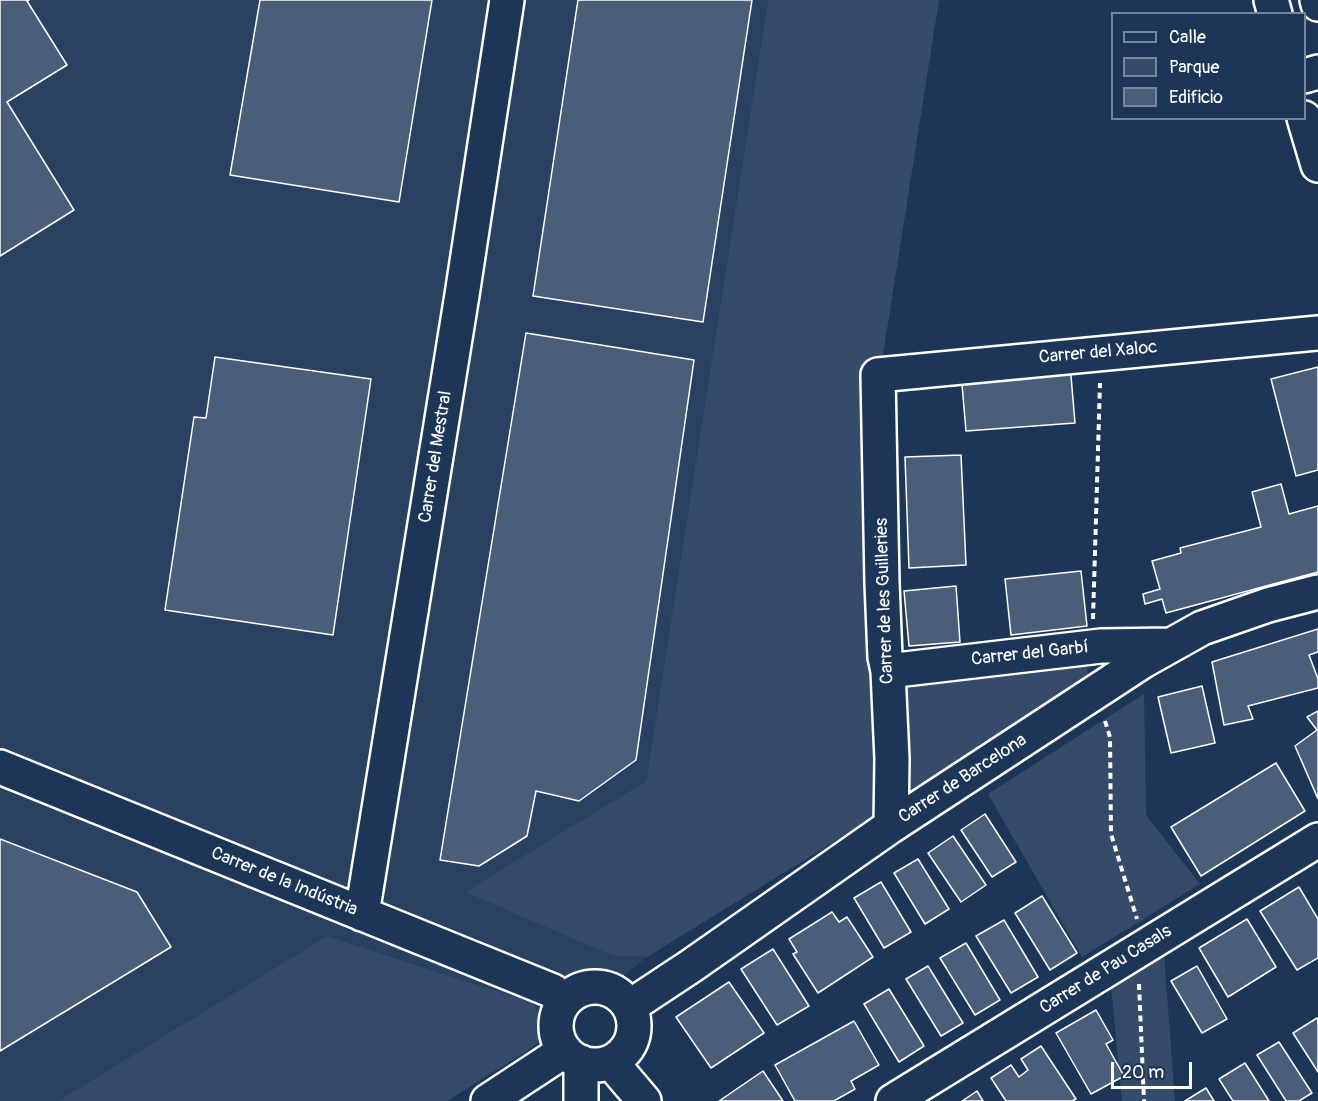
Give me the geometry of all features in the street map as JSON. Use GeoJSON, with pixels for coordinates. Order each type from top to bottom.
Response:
{"type":"FeatureCollection","features":[{"type":"Feature","properties":{"kind":"street","name":"Carrer del Mestral"},"geometry":{"type":"LineString","coordinates":[[362,914],[459,318],[507,0]]}},
{"type":"Feature","properties":{"kind":"street"},"geometry":{"type":"LineString","coordinates":[[1317,0],[1318,4]]}},
{"type":"Feature","properties":{"kind":"street"},"geometry":{"type":"LineString","coordinates":[[1306,120],[1318,165]]}},
{"type":"Feature","properties":{"kind":"street","name":"Carrer del Xaloc"},"geometry":{"type":"LineString","coordinates":[[879,375],[1318,333]]}},
{"type":"Feature","properties":{"kind":"street","name":"Carrer de les Guilleries"},"geometry":{"type":"LineString","coordinates":[[879,375],[882,583],[892,759],[891,826]]}},
{"type":"Feature","properties":{"kind":"street","name":"Carrer de Barcelona"},"geometry":{"type":"LineString","coordinates":[[629,1007],[891,826],[1097,690],[1202,628],[1268,605],[1318,592]]}},
{"type":"Feature","properties":{"kind":"street","name":"Carrer del Garbí"},"geometry":{"type":"LineString","coordinates":[[888,671],[1092,647],[1173,645]]}},
{"type":"Feature","properties":{"kind":"street","name":"Carrer de la Indústria"},"geometry":{"type":"LineString","coordinates":[[0,767],[553,991],[563,1003]]}},
{"type":"Feature","properties":{"kind":"street","name":"Carrer de Pau Casals"},"geometry":{"type":"LineString","coordinates":[[893,1101],[1318,840]]}},
{"type":"Feature","properties":{"kind":"street"},"geometry":{"type":"LineString","coordinates":[[488,1101],[586,1058],[627,1048],[633,1035],[634,1020],[629,1007],[618,994],[602,988],[584,988],[563,1003],[556,1022],[556,1032],[586,1058],[644,1101]]}},
{"type":"Feature","properties":{"kind":"street"},"geometry":{"type":"LineString","coordinates":[[581,1101],[586,1058]]}},
{"type":"Feature","properties":{"kind":"path"},"geometry":{"type":"LineString","coordinates":[[1092,647],[1101,353]]}},
{"type":"Feature","properties":{"kind":"path"},"geometry":{"type":"LineString","coordinates":[[1097,690],[1110,737],[1111,834],[1145,946],[1138,968],[1144,1101]]}},
{"type":"Feature","properties":{"kind":"shaded area"},"geometry":{"type":"Polygon","coordinates":[[[0,0],[768,0],[646,781],[466,892],[613,956],[647,957],[547,1036],[533,1003],[327,936],[58,1101],[0,1101],[0,0]]]}},
{"type":"Feature","properties":{"kind":"green space"},"geometry":{"type":"Polygon","coordinates":[[[768,0],[939,0],[882,361],[884,811],[647,957],[613,956],[465,892],[646,781],[768,0]]]}},
{"type":"Feature","properties":{"kind":"green space"},"geometry":{"type":"Polygon","coordinates":[[[1086,658],[1088,678],[909,798],[901,679],[1086,658]]]}},
{"type":"Feature","properties":{"kind":"green space"},"geometry":{"type":"Polygon","coordinates":[[[1144,694],[1146,815],[1200,884],[1082,957],[988,794],[1144,694]]]}},
{"type":"Feature","properties":{"kind":"green space"},"geometry":{"type":"Polygon","coordinates":[[[327,936],[533,1003],[547,1036],[447,1101],[58,1101],[327,936]]]}},
{"type":"Feature","properties":{"kind":"green space"},"geometry":{"type":"Polygon","coordinates":[[[1164,955],[1175,1101],[1122,1101],[1111,987],[1164,955]]]}},
{"type":"Feature","properties":{"kind":"building"},"geometry":{"type":"Polygon","coordinates":[[[0,0],[29,0],[27,1],[67,65],[7,102],[74,210],[0,256],[0,0]]]}},
{"type":"Feature","properties":{"kind":"building"},"geometry":{"type":"Polygon","coordinates":[[[260,0],[432,0],[399,202],[230,175],[260,0]]]}},
{"type":"Feature","properties":{"kind":"building"},"geometry":{"type":"Polygon","coordinates":[[[578,0],[752,0],[703,322],[533,296],[578,0]]]}},
{"type":"Feature","properties":{"kind":"building"},"geometry":{"type":"Polygon","coordinates":[[[526,333],[694,360],[636,760],[579,801],[536,791],[527,836],[479,866],[440,860],[526,333]]]}},
{"type":"Feature","properties":{"kind":"building"},"geometry":{"type":"Polygon","coordinates":[[[215,357],[371,379],[333,635],[165,610],[194,417],[206,418],[215,357]]]}},
{"type":"Feature","properties":{"kind":"building"},"geometry":{"type":"Polygon","coordinates":[[[1070,364],[1075,423],[966,431],[961,373],[1070,364]]]}},
{"type":"Feature","properties":{"kind":"building"},"geometry":{"type":"Polygon","coordinates":[[[1318,367],[1318,470],[1296,476],[1271,379],[1318,367]]]}},
{"type":"Feature","properties":{"kind":"building"},"geometry":{"type":"Polygon","coordinates":[[[961,455],[966,565],[909,568],[905,457],[961,455]]]}},
{"type":"Feature","properties":{"kind":"building"},"geometry":{"type":"Polygon","coordinates":[[[1281,484],[1289,514],[1318,506],[1318,572],[1166,613],[1162,599],[1145,604],[1143,594],[1160,589],[1152,561],[1181,553],[1180,548],[1261,527],[1252,492],[1281,484]]]}},
{"type":"Feature","properties":{"kind":"building"},"geometry":{"type":"Polygon","coordinates":[[[1081,571],[1087,626],[1011,635],[1005,579],[1081,571]]]}},
{"type":"Feature","properties":{"kind":"building"},"geometry":{"type":"Polygon","coordinates":[[[956,586],[960,642],[909,646],[904,591],[956,586]]]}},
{"type":"Feature","properties":{"kind":"building"},"geometry":{"type":"Polygon","coordinates":[[[1318,629],[1318,652],[1309,655],[1318,679],[1318,688],[1248,706],[1253,719],[1224,725],[1212,662],[1318,629]]]}},
{"type":"Feature","properties":{"kind":"building"},"geometry":{"type":"Polygon","coordinates":[[[1202,686],[1215,743],[1171,753],[1158,697],[1202,686]]]}},
{"type":"Feature","properties":{"kind":"building"},"geometry":{"type":"Polygon","coordinates":[[[1318,711],[1318,799],[1295,746],[1317,730],[1307,717],[1318,711]]]}},
{"type":"Feature","properties":{"kind":"building"},"geometry":{"type":"Polygon","coordinates":[[[1276,763],[1305,811],[1201,876],[1171,827],[1276,763]]]}},
{"type":"Feature","properties":{"kind":"building"},"geometry":{"type":"Polygon","coordinates":[[[985,814],[1016,862],[992,877],[961,830],[985,814]]]}},
{"type":"Feature","properties":{"kind":"building"},"geometry":{"type":"Polygon","coordinates":[[[953,836],[986,885],[961,902],[928,853],[953,836]]]}},
{"type":"Feature","properties":{"kind":"building"},"geometry":{"type":"Polygon","coordinates":[[[0,839],[137,892],[171,947],[0,1051],[0,839]]]}},
{"type":"Feature","properties":{"kind":"building"},"geometry":{"type":"Polygon","coordinates":[[[918,859],[949,909],[925,924],[894,873],[918,859]]]}},
{"type":"Feature","properties":{"kind":"building"},"geometry":{"type":"Polygon","coordinates":[[[881,882],[911,932],[884,948],[854,898],[881,882]]]}},
{"type":"Feature","properties":{"kind":"building"},"geometry":{"type":"Polygon","coordinates":[[[1299,887],[1318,919],[1318,958],[1297,970],[1260,911],[1299,887]]]}},
{"type":"Feature","properties":{"kind":"building"},"geometry":{"type":"Polygon","coordinates":[[[1042,896],[1077,953],[1050,970],[1015,913],[1042,896]]]}},
{"type":"Feature","properties":{"kind":"building"},"geometry":{"type":"Polygon","coordinates":[[[832,912],[839,922],[847,917],[873,957],[818,993],[793,954],[797,952],[789,939],[832,912]]]}},
{"type":"Feature","properties":{"kind":"building"},"geometry":{"type":"Polygon","coordinates":[[[1247,919],[1276,967],[1228,997],[1199,948],[1247,919]]]}},
{"type":"Feature","properties":{"kind":"building"},"geometry":{"type":"Polygon","coordinates":[[[1004,920],[1038,977],[1011,993],[976,936],[1004,920]]]}},
{"type":"Feature","properties":{"kind":"building"},"geometry":{"type":"Polygon","coordinates":[[[966,943],[1000,1000],[975,1015],[940,958],[966,943]]]}},
{"type":"Feature","properties":{"kind":"building"},"geometry":{"type":"Polygon","coordinates":[[[773,949],[809,1006],[777,1025],[741,969],[773,949]]]}},
{"type":"Feature","properties":{"kind":"building"},"geometry":{"type":"Polygon","coordinates":[[[928,966],[963,1023],[941,1036],[906,979],[928,966]]]}},
{"type":"Feature","properties":{"kind":"building"},"geometry":{"type":"Polygon","coordinates":[[[1197,966],[1227,1019],[1202,1033],[1171,981],[1197,966]]]}},
{"type":"Feature","properties":{"kind":"building"},"geometry":{"type":"Polygon","coordinates":[[[729,982],[764,1033],[711,1068],[676,1017],[729,982]]]}},
{"type":"Feature","properties":{"kind":"building"},"geometry":{"type":"Polygon","coordinates":[[[889,989],[924,1046],[899,1062],[864,1004],[889,989]]]}},
{"type":"Feature","properties":{"kind":"building"},"geometry":{"type":"Polygon","coordinates":[[[1096,1010],[1113,1040],[1106,1044],[1124,1076],[1091,1094],[1056,1033],[1096,1010]]]}},
{"type":"Feature","properties":{"kind":"building"},"geometry":{"type":"Polygon","coordinates":[[[1317,1018],[1318,1020],[1318,1072],[1293,1033],[1317,1018]]]}},
{"type":"Feature","properties":{"kind":"building"},"geometry":{"type":"Polygon","coordinates":[[[854,1021],[879,1065],[851,1081],[855,1089],[834,1101],[795,1101],[775,1065],[854,1021]]]}},
{"type":"Feature","properties":{"kind":"building"},"geometry":{"type":"Polygon","coordinates":[[[1279,1042],[1312,1093],[1299,1101],[1286,1101],[1257,1055],[1279,1042]]]}},
{"type":"Feature","properties":{"kind":"building"},"geometry":{"type":"Polygon","coordinates":[[[1041,1046],[1076,1099],[1072,1101],[1006,1101],[991,1078],[1011,1065],[1019,1077],[1028,1070],[1021,1059],[1041,1046]]]}},
{"type":"Feature","properties":{"kind":"building"},"geometry":{"type":"Polygon","coordinates":[[[1245,1063],[1269,1101],[1233,1101],[1219,1079],[1245,1063]]]}},
{"type":"Feature","properties":{"kind":"building"},"geometry":{"type":"Polygon","coordinates":[[[763,1071],[783,1101],[719,1101],[763,1071]]]}},
{"type":"Feature","properties":{"kind":"building"},"geometry":{"type":"Polygon","coordinates":[[[1206,1088],[1214,1101],[1185,1101],[1206,1088]]]}},
{"type":"Feature","properties":{"kind":"building"},"geometry":{"type":"Polygon","coordinates":[[[977,1091],[983,1101],[962,1101],[977,1091]]]}}]}
